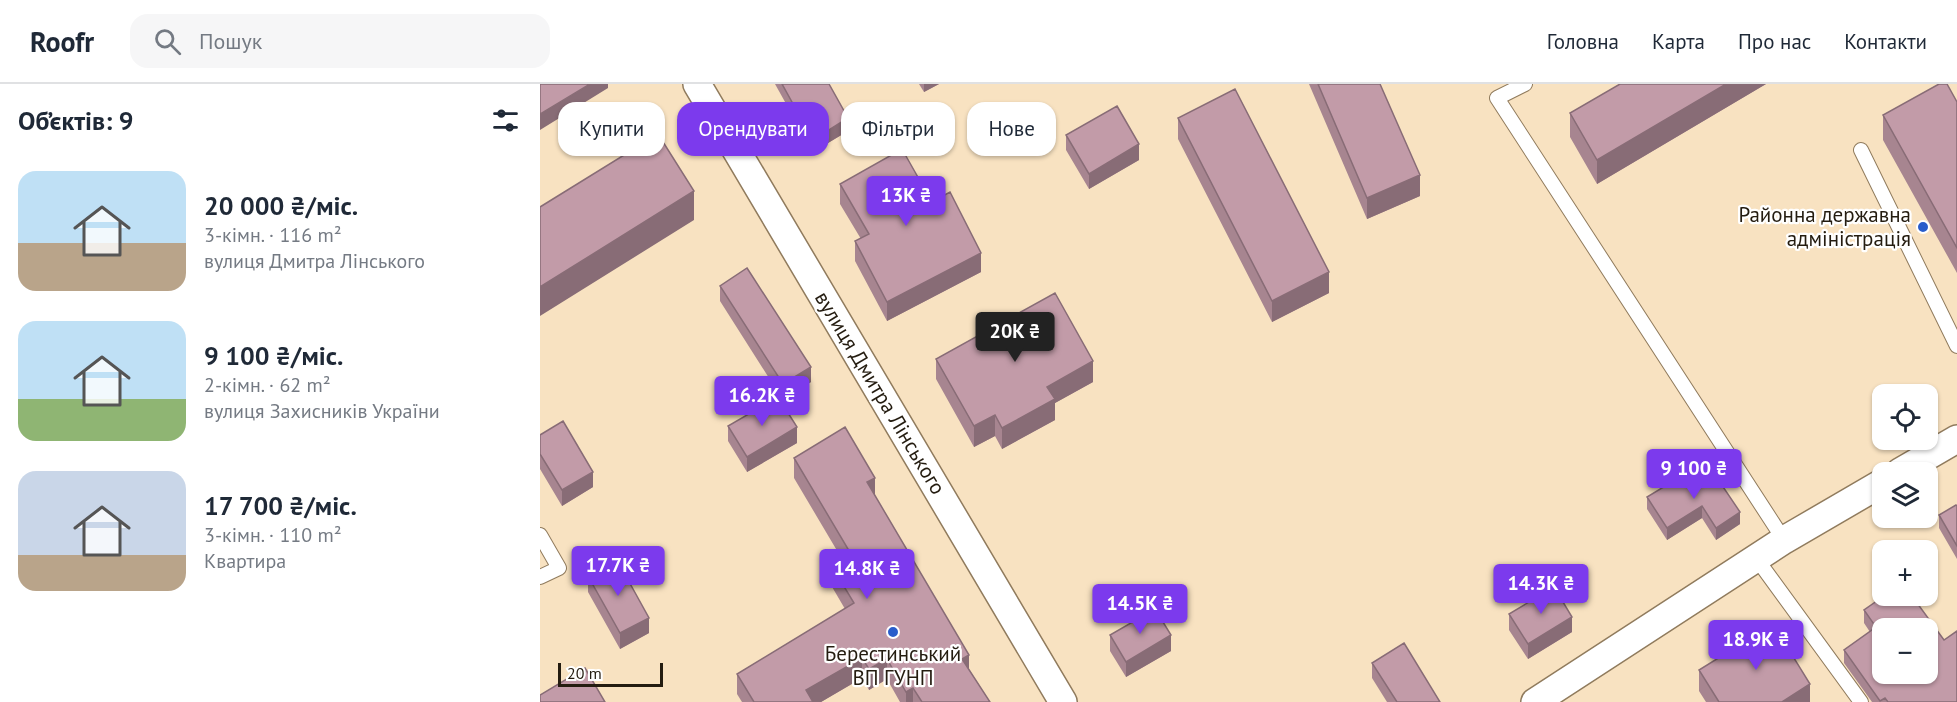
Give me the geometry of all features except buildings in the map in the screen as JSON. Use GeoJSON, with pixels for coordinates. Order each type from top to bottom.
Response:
{"type":"FeatureCollection","features":[{"type":"Feature","properties":{"kind":"street","name":"вулиця Дмитра Лінського"},"geometry":{"type":"LineString","coordinates":[[697,84],[1063,702]]}},
{"type":"Feature","properties":{"kind":"street"},"geometry":{"type":"LineString","coordinates":[[1917,462],[1957,439]]}},
{"type":"Feature","properties":{"kind":"street"},"geometry":{"type":"LineString","coordinates":[[1535,702],[1784,540],[1872,489]]}},
{"type":"Feature","properties":{"kind":"lane"},"geometry":{"type":"LineString","coordinates":[[1525,84],[1497,98],[1784,540]]}},
{"type":"Feature","properties":{"kind":"lane"},"geometry":{"type":"LineString","coordinates":[[1861,150],[1957,346]]}},
{"type":"Feature","properties":{"kind":"lane"},"geometry":{"type":"LineString","coordinates":[[540,535],[559,568],[540,577]]}},
{"type":"Feature","properties":{"kind":"lane"},"geometry":{"type":"LineString","coordinates":[[1756,558],[1861,702]]}},
{"type":"Feature","properties":{"kind":"place","name":"Районна державна адміністрація"},"geometry":{"type":"Point","coordinates":[1923,227]}},
{"type":"Feature","properties":{"kind":"place","name":"Берестинський ВП ГУНП"},"geometry":{"type":"Point","coordinates":[893,632]}}]}
